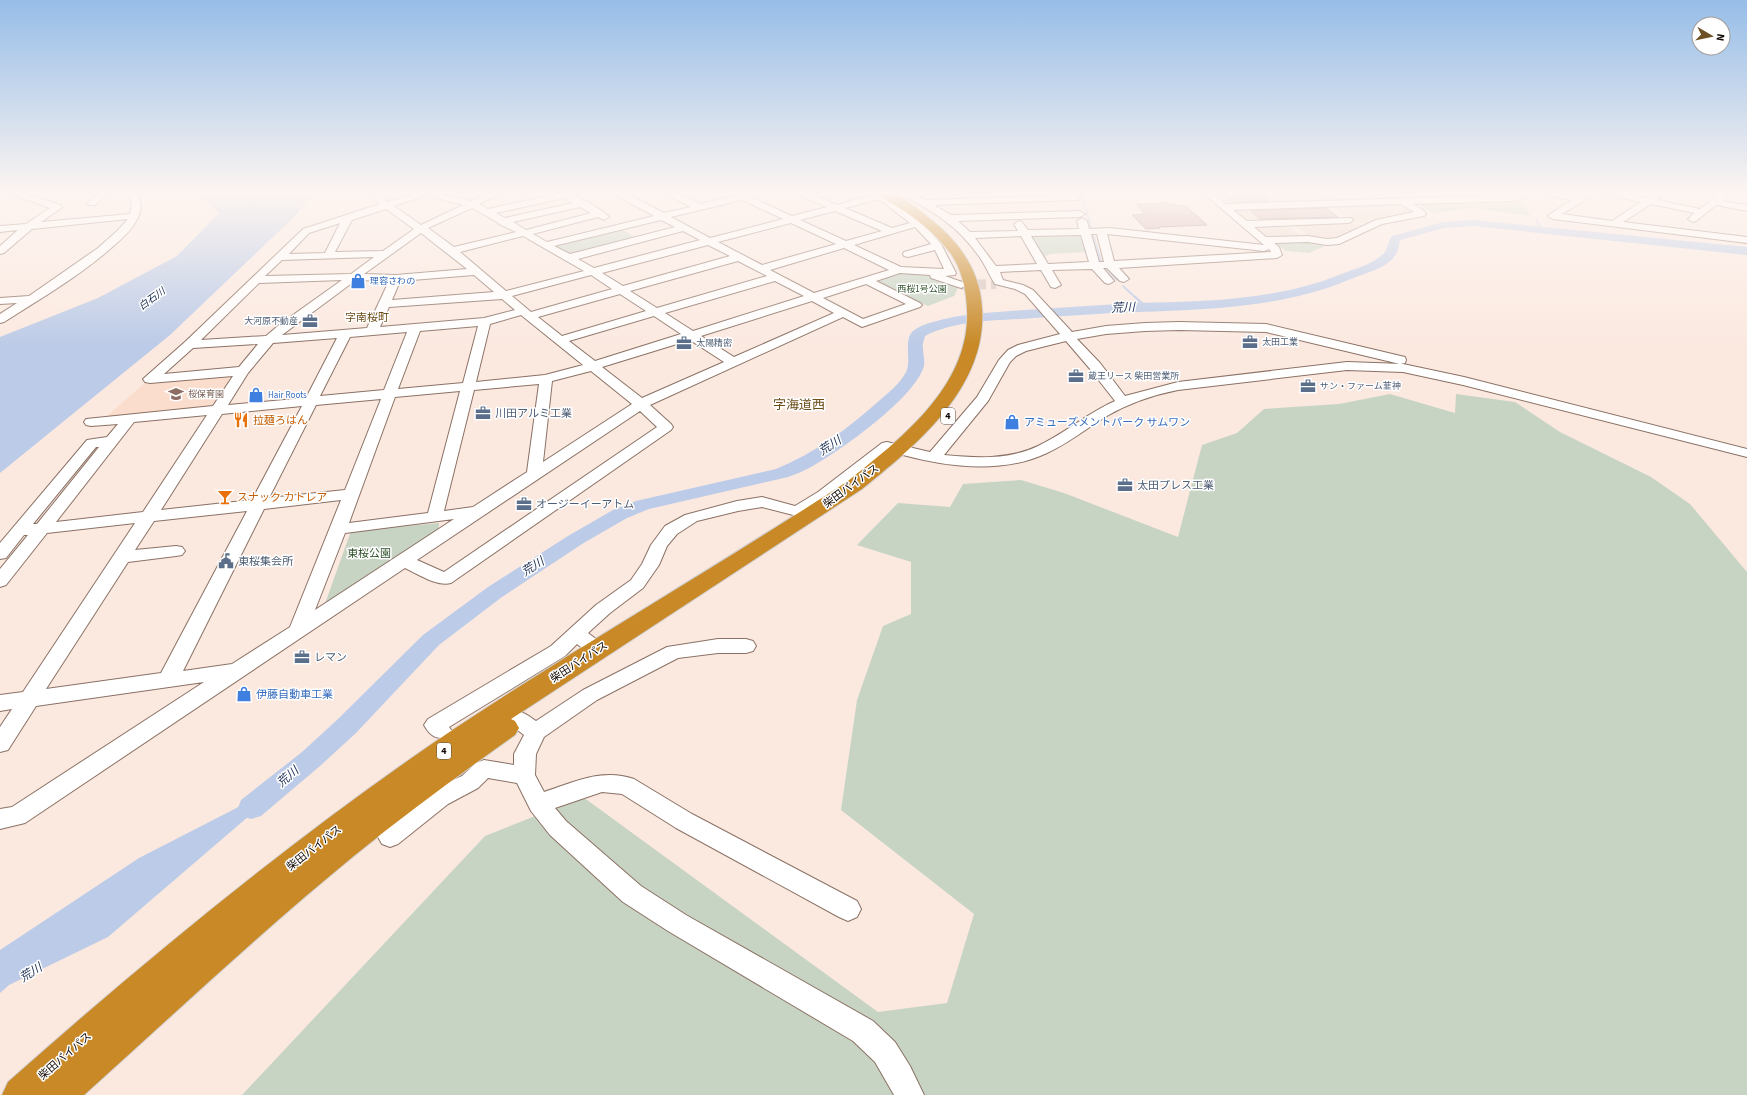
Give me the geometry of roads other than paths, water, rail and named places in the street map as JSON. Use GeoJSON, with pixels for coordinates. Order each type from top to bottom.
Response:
{"type":"FeatureCollection","features":[{"type":"Feature","properties":{"kind":"highway","name":"柴田バイパス"},"geometry":{"type":"LineString","coordinates":[[56,1095],[229,943],[344,846],[438,774],[527,725],[604,661],[810,532],[863,495],[915,453],[950,414],[975,372],[983,350],[986,335],[988,320],[981,299],[955,251],[947,243]]}},
{"type":"Feature","properties":{"kind":"highway","name":"柴田バイパス"},"geometry":{"type":"LineString","coordinates":[[21,1095],[140,990],[318,844],[470,733],[855,485],[915,453],[937,409],[956,383],[966,364],[974,339],[981,299],[980,277],[971,260],[958,243]]}},
{"type":"Feature","properties":{"kind":"street"},"geometry":{"type":"LineString","coordinates":[[0,251],[9,243]]}},
{"type":"Feature","properties":{"kind":"street"},"geometry":{"type":"LineString","coordinates":[[0,319],[94,256],[110,243]]}},
{"type":"Feature","properties":{"kind":"street"},"geometry":{"type":"LineString","coordinates":[[243,371],[150,379],[190,344],[258,280],[294,243]]}},
{"type":"Feature","properties":{"kind":"street"},"geometry":{"type":"LineString","coordinates":[[329,255],[335,243]]}},
{"type":"Feature","properties":{"kind":"street"},"geometry":{"type":"LineString","coordinates":[[0,744],[243,371],[269,340],[400,243]]}},
{"type":"Feature","properties":{"kind":"street"},"geometry":{"type":"LineString","coordinates":[[403,561],[445,579],[666,427],[641,404],[526,314],[442,243]]}},
{"type":"Feature","properties":{"kind":"street"},"geometry":{"type":"LineString","coordinates":[[452,251],[483,243]]}},
{"type":"Feature","properties":{"kind":"street"},"geometry":{"type":"LineString","coordinates":[[541,243],[621,290],[734,363]]}},
{"type":"Feature","properties":{"kind":"street"},"geometry":{"type":"LineString","coordinates":[[545,245],[552,243]]}},
{"type":"Feature","properties":{"kind":"street"},"geometry":{"type":"LineString","coordinates":[[568,258],[626,243]]}},
{"type":"Feature","properties":{"kind":"street"},"geometry":{"type":"LineString","coordinates":[[384,304],[504,295],[700,243]]}},
{"type":"Feature","properties":{"kind":"street"},"geometry":{"type":"LineString","coordinates":[[712,243],[862,323],[916,305],[866,280]]}},
{"type":"Feature","properties":{"kind":"street"},"geometry":{"type":"LineString","coordinates":[[718,247],[726,243]]}},
{"type":"Feature","properties":{"kind":"street"},"geometry":{"type":"LineString","coordinates":[[841,243],[899,270]]}},
{"type":"Feature","properties":{"kind":"street"},"geometry":{"type":"LineString","coordinates":[[761,269],[851,243]]}},
{"type":"Feature","properties":{"kind":"street"},"geometry":{"type":"LineString","coordinates":[[91,422],[546,379],[691,336],[899,270],[951,273],[941,252],[933,243]]}},
{"type":"Feature","properties":{"kind":"street"},"geometry":{"type":"LineString","coordinates":[[974,243],[995,269],[998,283],[1019,287],[1029,292],[1095,366],[1123,402]]}},
{"type":"Feature","properties":{"kind":"street"},"geometry":{"type":"LineString","coordinates":[[1030,243],[1055,285]]}},
{"type":"Feature","properties":{"kind":"street"},"geometry":{"type":"LineString","coordinates":[[1096,243],[1102,266],[1109,281]]}},
{"type":"Feature","properties":{"kind":"street"},"geometry":{"type":"LineString","coordinates":[[1096,243],[1102,266],[1124,279]]}},
{"type":"Feature","properties":{"kind":"street"},"geometry":{"type":"LineString","coordinates":[[1150,243],[1155,256]]}},
{"type":"Feature","properties":{"kind":"street"},"geometry":{"type":"LineString","coordinates":[[1197,243],[1205,260]]}},
{"type":"Feature","properties":{"kind":"street"},"geometry":{"type":"LineString","coordinates":[[1223,243],[1275,249]]}},
{"type":"Feature","properties":{"kind":"street"},"geometry":{"type":"LineString","coordinates":[[995,269],[1102,266],[1155,256],[1205,260],[1276,255],[1275,249],[1268,243]]}},
{"type":"Feature","properties":{"kind":"street"},"geometry":{"type":"LineString","coordinates":[[908,254],[936,246]]}},
{"type":"Feature","properties":{"kind":"street"},"geometry":{"type":"LineString","coordinates":[[280,257],[384,254]]}},
{"type":"Feature","properties":{"kind":"street"},"geometry":{"type":"LineString","coordinates":[[190,344],[269,340],[485,322],[526,314],[739,258]]}},
{"type":"Feature","properties":{"kind":"street"},"geometry":{"type":"LineString","coordinates":[[921,271],[961,285]]}},
{"type":"Feature","properties":{"kind":"street"},"geometry":{"type":"LineString","coordinates":[[258,280],[352,277],[396,278],[476,272]]}},
{"type":"Feature","properties":{"kind":"street"},"geometry":{"type":"LineString","coordinates":[[561,340],[776,277]]}},
{"type":"Feature","properties":{"kind":"street"},"geometry":{"type":"LineString","coordinates":[[372,331],[396,278]]}},
{"type":"Feature","properties":{"kind":"street"},"geometry":{"type":"LineString","coordinates":[[0,301],[31,299]]}},
{"type":"Feature","properties":{"kind":"street"},"geometry":{"type":"LineString","coordinates":[[0,819],[17,816],[298,629],[641,404],[843,313]]}},
{"type":"Feature","properties":{"kind":"street"},"geometry":{"type":"LineString","coordinates":[[435,516],[485,322]]}},
{"type":"Feature","properties":{"kind":"street"},"geometry":{"type":"LineString","coordinates":[[915,453],[967,419],[984,398],[1005,360],[1012,353],[1065,333],[1179,326],[1266,328],[1416,364],[1426,372]]}},
{"type":"Feature","properties":{"kind":"street"},"geometry":{"type":"LineString","coordinates":[[298,629],[352,494],[415,328]]}},
{"type":"Feature","properties":{"kind":"street"},"geometry":{"type":"LineString","coordinates":[[168,680],[346,334]]}},
{"type":"Feature","properties":{"kind":"street"},"geometry":{"type":"LineString","coordinates":[[441,731],[435,725],[558,651],[603,609],[636,584],[650,565],[659,545],[671,530],[691,518],[722,509],[762,502],[797,511],[824,495],[887,446],[915,453],[978,461],[1002,460],[1026,456],[1042,450],[1123,402],[1151,391],[1178,386],[1347,366],[1403,368],[1426,372],[1747,453]]}},
{"type":"Feature","properties":{"kind":"street"},"geometry":{"type":"LineString","coordinates":[[534,474],[546,379]]}},
{"type":"Feature","properties":{"kind":"street"},"geometry":{"type":"LineString","coordinates":[[0,581],[130,418]]}},
{"type":"Feature","properties":{"kind":"street"},"geometry":{"type":"LineString","coordinates":[[0,554],[92,443],[112,441]]}},
{"type":"Feature","properties":{"kind":"street"},"geometry":{"type":"LineString","coordinates":[[19,531],[148,518],[352,494]]}},
{"type":"Feature","properties":{"kind":"street"},"geometry":{"type":"LineString","coordinates":[[338,529],[479,511]]}},
{"type":"Feature","properties":{"kind":"street"},"geometry":{"type":"LineString","coordinates":[[122,557],[176,550]]}},
{"type":"Feature","properties":{"kind":"street"},"geometry":{"type":"LineString","coordinates":[[576,634],[597,650]]}},
{"type":"Feature","properties":{"kind":"street"},"geometry":{"type":"LineString","coordinates":[[746,646],[718,646],[674,652],[527,725],[524,775],[539,804],[558,828],[632,894],[677,923],[863,1031],[885,1052],[910,1095]]}},
{"type":"Feature","properties":{"kind":"street"},"geometry":{"type":"LineString","coordinates":[[0,703],[236,670]]}},
{"type":"Feature","properties":{"kind":"street"},"geometry":{"type":"LineString","coordinates":[[390,837],[440,797],[470,782],[484,769],[524,775]]}},
{"type":"Feature","properties":{"kind":"street"},"geometry":{"type":"LineString","coordinates":[[539,804],[577,790],[602,783],[626,785],[684,821],[848,909]]}},
{"type":"Feature","properties":{"kind":"water","name":"白石川"},"geometry":{"type":"Polygon","coordinates":[[[190,243],[267,243],[170,335],[0,473],[0,337],[98,298],[177,256],[190,243]]]}},
{"type":"Feature","properties":{"kind":"water"},"geometry":{"type":"Polygon","coordinates":[[[291,780],[108,937],[9,985],[0,993],[0,950],[139,858],[291,780]]]}},
{"type":"Feature","properties":{"kind":"waterway"},"geometry":{"type":"LineString","coordinates":[[1096,243],[1101,262],[1117,280]]}},
{"type":"Feature","properties":{"kind":"waterway","name":"荒川"},"geometry":{"type":"LineString","coordinates":[[251,808],[311,759],[347,726],[431,640],[495,592],[575,540],[620,514],[643,505],[782,473],[804,464],[839,441],[871,417],[903,388],[913,374],[917,365],[915,346],[918,334],[929,328],[966,319],[1118,308],[1210,306],[1253,302],[1287,296],[1337,281],[1380,262],[1390,254],[1393,243]]}},
{"type":"Feature","properties":{"kind":"waterway","name":"荒川"},"geometry":{"type":"LineString","coordinates":[[1670,243],[1747,251]]}},
{"type":"Feature","properties":{"kind":"waterway"},"geometry":{"type":"LineString","coordinates":[[1123,286],[1136,298]]}},
{"type":"Feature","properties":{"kind":"waterway"},"geometry":{"type":"LineString","coordinates":[[1135,297],[1146,307]]}},
{"type":"Feature","properties":{"kind":"tunnel"},"geometry":{"type":"LineString","coordinates":[[961,285],[996,284]]}},
{"type":"Feature","properties":{"kind":"place","name":"理容さわの"},"geometry":{"type":"Point","coordinates":[358,281]}},
{"type":"Feature","properties":{"kind":"place","name":"大河原不動産"},"geometry":{"type":"Point","coordinates":[310,321]}},
{"type":"Feature","properties":{"kind":"place","name":"太田工業"},"geometry":{"type":"Point","coordinates":[1250,342]}},
{"type":"Feature","properties":{"kind":"place","name":"太陽精密"},"geometry":{"type":"Point","coordinates":[684,343]}},
{"type":"Feature","properties":{"kind":"place","name":"蔵王リース 柴田営業所"},"geometry":{"type":"Point","coordinates":[1076,376]}},
{"type":"Feature","properties":{"kind":"place","name":"サン・ファーム韮神"},"geometry":{"type":"Point","coordinates":[1308,386]}},
{"type":"Feature","properties":{"kind":"place","name":"桜保育園"},"geometry":{"type":"Point","coordinates":[176,394]}},
{"type":"Feature","properties":{"kind":"place","name":"Hair Roots"},"geometry":{"type":"Point","coordinates":[256,395]}},
{"type":"Feature","properties":{"kind":"place","name":"川田アルミ工業"},"geometry":{"type":"Point","coordinates":[483,413]}},
{"type":"Feature","properties":{"kind":"place","name":"拉麺ろはん"},"geometry":{"type":"Point","coordinates":[241,420]}},
{"type":"Feature","properties":{"kind":"place","name":"アミューズメントパーク サムワン"},"geometry":{"type":"Point","coordinates":[1012,422]}},
{"type":"Feature","properties":{"kind":"place","name":"太田プレス工業"},"geometry":{"type":"Point","coordinates":[1125,485]}},
{"type":"Feature","properties":{"kind":"place","name":"スナック カトレア"},"geometry":{"type":"Point","coordinates":[225,497]}},
{"type":"Feature","properties":{"kind":"place","name":"オージーイーアトム"},"geometry":{"type":"Point","coordinates":[524,504]}},
{"type":"Feature","properties":{"kind":"place","name":"東桜集会所"},"geometry":{"type":"Point","coordinates":[226,561]}},
{"type":"Feature","properties":{"kind":"place","name":"レマン"},"geometry":{"type":"Point","coordinates":[302,657]}},
{"type":"Feature","properties":{"kind":"place","name":"伊藤自動車工業"},"geometry":{"type":"Point","coordinates":[244,694]}},
{"type":"Feature","properties":{"kind":"district","name":"字南桜町"},"geometry":{"type":"Point","coordinates":[367,317]}},
{"type":"Feature","properties":{"kind":"district","name":"字海道西"},"geometry":{"type":"Point","coordinates":[799,405]}},
{"type":"Feature","properties":{"kind":"park label","name":"西桜1号公園"},"geometry":{"type":"Point","coordinates":[922,289]}},
{"type":"Feature","properties":{"kind":"park label","name":"東桜公園"},"geometry":{"type":"Point","coordinates":[369,553]}}]}
